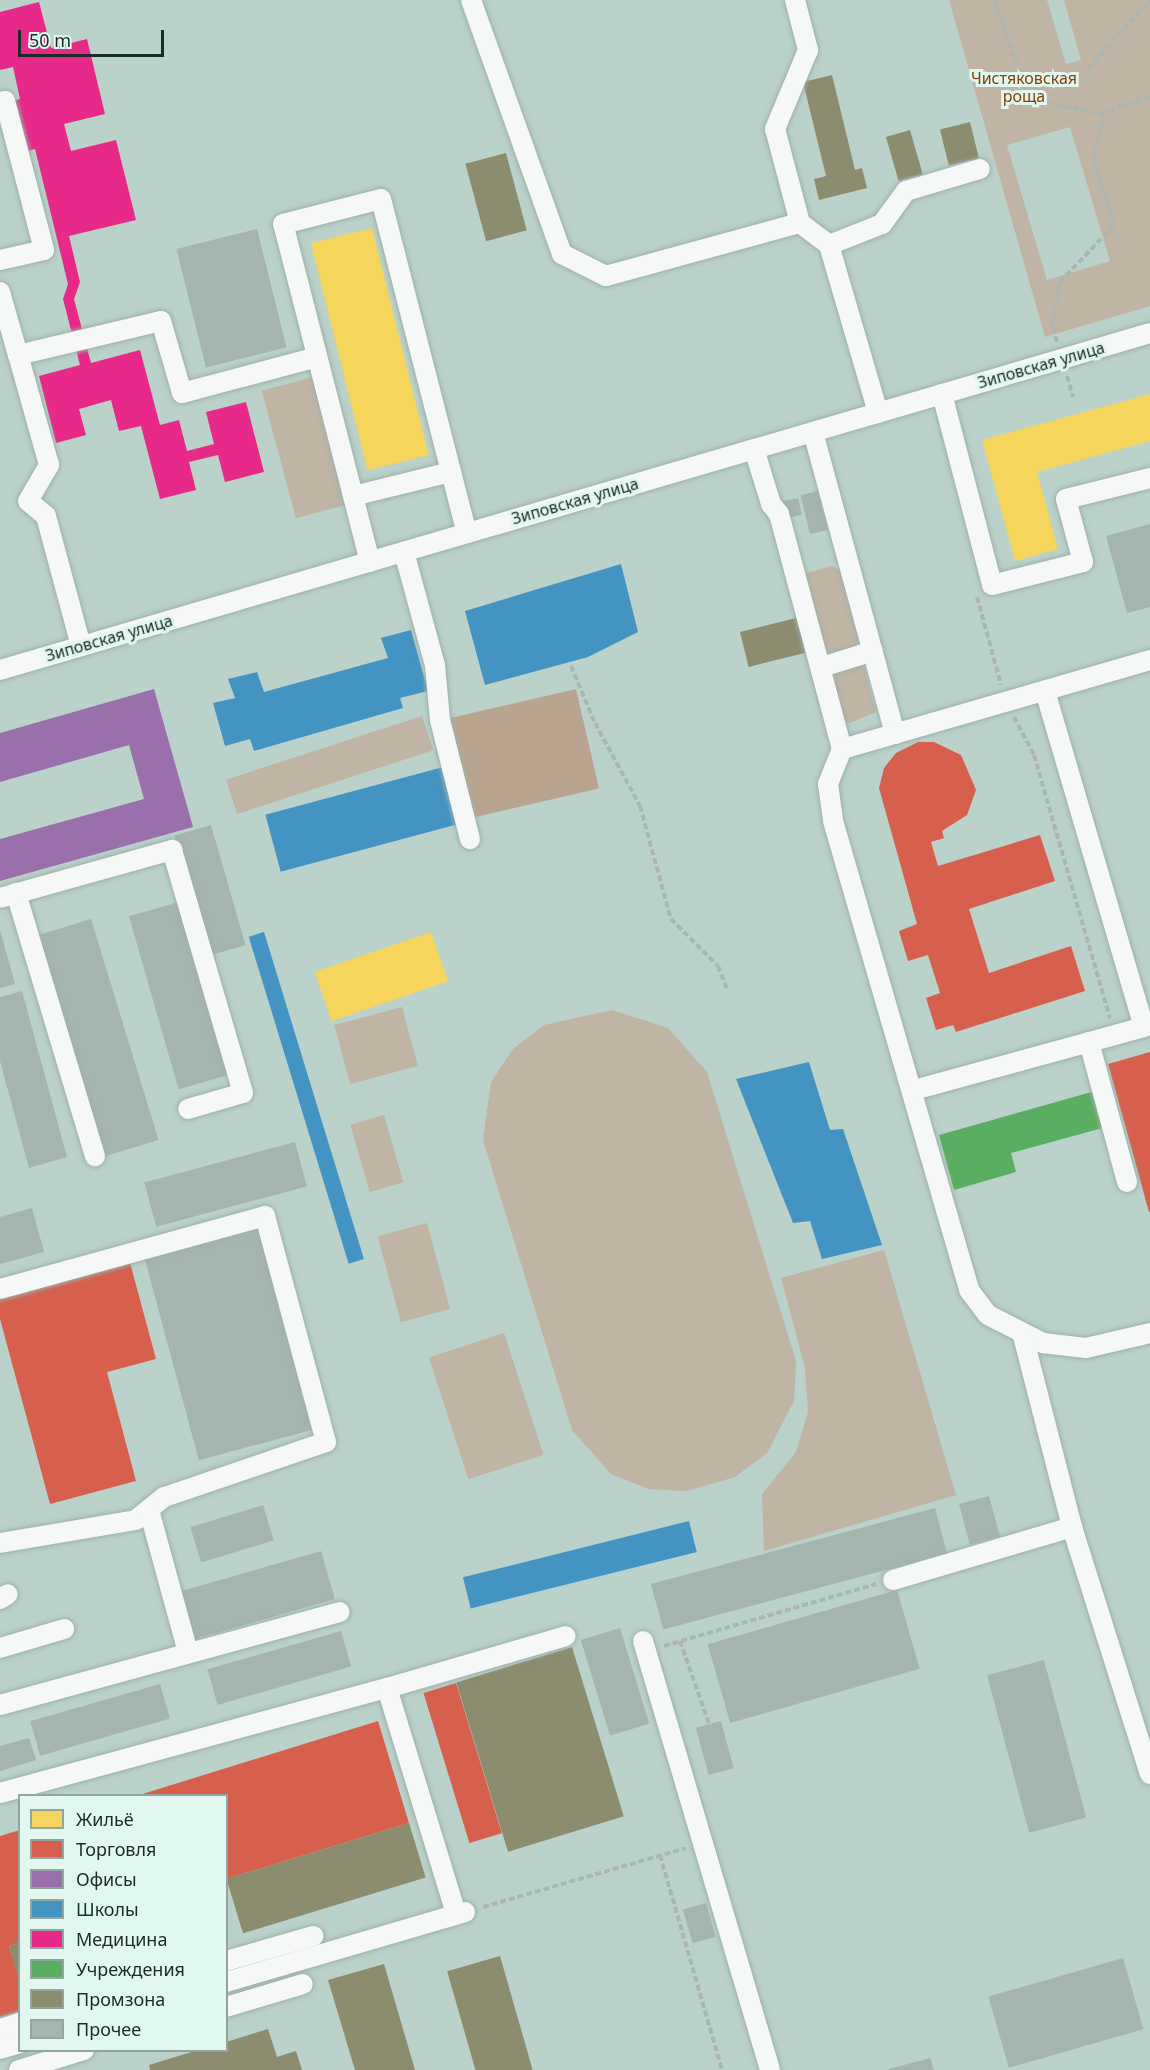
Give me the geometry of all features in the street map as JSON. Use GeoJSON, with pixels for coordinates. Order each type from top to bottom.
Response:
{"type":"FeatureCollection","features":[{"type":"Feature","properties":{"kind":"street"},"geometry":{"type":"LineString","coordinates":[[471,0],[562,254],[606,276],[800,224]]}},
{"type":"Feature","properties":{"kind":"street"},"geometry":{"type":"LineString","coordinates":[[795,0],[808,50],[776,129],[800,224],[829,245],[878,413]]}},
{"type":"Feature","properties":{"kind":"street"},"geometry":{"type":"LineString","coordinates":[[0,102],[5,101],[44,249],[0,260]]}},
{"type":"Feature","properties":{"kind":"street"},"geometry":{"type":"LineString","coordinates":[[829,245],[882,224],[906,191],[980,169]]}},
{"type":"Feature","properties":{"kind":"street"},"geometry":{"type":"LineString","coordinates":[[370,561],[283,224],[381,199],[467,533]]}},
{"type":"Feature","properties":{"kind":"street"},"geometry":{"type":"LineString","coordinates":[[0,292],[50,465],[28,501],[46,516],[81,646]]}},
{"type":"Feature","properties":{"kind":"street"},"geometry":{"type":"LineString","coordinates":[[18,355],[161,321],[182,393],[317,357]]}},
{"type":"Feature","properties":{"kind":"street","name":"Зиповская улица"},"geometry":{"type":"LineString","coordinates":[[0,670],[1150,333]]}},
{"type":"Feature","properties":{"kind":"street"},"geometry":{"type":"LineString","coordinates":[[942,394],[992,585],[1083,562],[1066,499],[1150,478]]}},
{"type":"Feature","properties":{"kind":"street"},"geometry":{"type":"LineString","coordinates":[[813,432],[896,734]]}},
{"type":"Feature","properties":{"kind":"street"},"geometry":{"type":"LineString","coordinates":[[754,449],[771,504],[779,514],[822,667],[842,749],[828,784],[833,821],[914,1090],[969,1290],[988,1316],[1023,1336],[1086,1348],[1150,1333]]}},
{"type":"Feature","properties":{"kind":"street"},"geometry":{"type":"LineString","coordinates":[[353,496],[451,472]]}},
{"type":"Feature","properties":{"kind":"street"},"geometry":{"type":"LineString","coordinates":[[404,552],[435,666],[440,720],[470,839]]}},
{"type":"Feature","properties":{"kind":"street"},"geometry":{"type":"LineString","coordinates":[[822,667],[873,651]]}},
{"type":"Feature","properties":{"kind":"street"},"geometry":{"type":"LineString","coordinates":[[842,749],[1150,660]]}},
{"type":"Feature","properties":{"kind":"street"},"geometry":{"type":"LineString","coordinates":[[914,1090],[1147,1026],[1045,691]]}},
{"type":"Feature","properties":{"kind":"street"},"geometry":{"type":"LineString","coordinates":[[95,1156],[8,896],[172,850],[243,1093],[188,1109]]}},
{"type":"Feature","properties":{"kind":"street"},"geometry":{"type":"LineString","coordinates":[[1089,1042],[1127,1182]]}},
{"type":"Feature","properties":{"kind":"street"},"geometry":{"type":"LineString","coordinates":[[0,1289],[266,1216],[326,1442],[164,1497],[136,1520],[0,1543]]}},
{"type":"Feature","properties":{"kind":"street"},"geometry":{"type":"LineString","coordinates":[[1023,1336],[1072,1527],[1150,1774]]}},
{"type":"Feature","properties":{"kind":"street"},"geometry":{"type":"LineString","coordinates":[[149,1510],[188,1653]]}},
{"type":"Feature","properties":{"kind":"street"},"geometry":{"type":"LineString","coordinates":[[893,1580],[1072,1527]]}},
{"type":"Feature","properties":{"kind":"street"},"geometry":{"type":"LineString","coordinates":[[0,1705],[339,1612]]}},
{"type":"Feature","properties":{"kind":"street"},"geometry":{"type":"LineString","coordinates":[[0,1648],[64,1629]]}},
{"type":"Feature","properties":{"kind":"street"},"geometry":{"type":"LineString","coordinates":[[0,1793],[387,1688],[566,1636]]}},
{"type":"Feature","properties":{"kind":"street"},"geometry":{"type":"LineString","coordinates":[[644,1646],[770,2070]]}},
{"type":"Feature","properties":{"kind":"street"},"geometry":{"type":"LineString","coordinates":[[228,1981],[460,1913],[387,1688]]}},
{"type":"Feature","properties":{"kind":"street"},"geometry":{"type":"LineString","coordinates":[[228,1960],[313,1936]]}},
{"type":"Feature","properties":{"kind":"street"},"geometry":{"type":"LineString","coordinates":[[228,2006],[303,1984]]}},
{"type":"Feature","properties":{"kind":"street"},"geometry":{"type":"LineString","coordinates":[[0,2029],[18,2024]]}},
{"type":"Feature","properties":{"kind":"street"},"geometry":{"type":"LineString","coordinates":[[0,2049],[18,2044]]}},
{"type":"Feature","properties":{"kind":"street"},"geometry":{"type":"LineString","coordinates":[[30,2068],[78,2052]]}},
{"type":"Feature","properties":{"kind":"path"},"geometry":{"type":"LineString","coordinates":[[994,0],[1029,99],[1101,114],[1150,98]]}},
{"type":"Feature","properties":{"kind":"path"},"geometry":{"type":"LineString","coordinates":[[1088,69],[1150,0]]}},
{"type":"Feature","properties":{"kind":"path"},"geometry":{"type":"LineString","coordinates":[[1052,324],[1060,282],[1114,225],[1094,156],[1102,119]]}},
{"type":"Feature","properties":{"kind":"path"},"geometry":{"type":"LineString","coordinates":[[975,590],[1006,702],[1034,755],[1115,1035]]}},
{"type":"Feature","properties":{"kind":"path"},"geometry":{"type":"LineString","coordinates":[[572,666],[595,723],[640,806],[671,919],[718,966],[727,989]]}},
{"type":"Feature","properties":{"kind":"path"},"geometry":{"type":"LineString","coordinates":[[644,1646],[680,1641],[893,1580]]}},
{"type":"Feature","properties":{"kind":"path"},"geometry":{"type":"LineString","coordinates":[[680,1641],[709,1724]]}},
{"type":"Feature","properties":{"kind":"path"},"geometry":{"type":"LineString","coordinates":[[460,1913],[703,1843]]}},
{"type":"Feature","properties":{"kind":"path"},"geometry":{"type":"LineString","coordinates":[[660,1856],[722,2070]]}},
{"type":"Feature","properties":{"kind":"green space","name":"Чистяковская роща"},"geometry":{"type":"Polygon","coordinates":[[[949,0],[1047,0],[1066,64],[1081,60],[1064,0],[1150,0],[1150,306],[1045,337],[949,0]],[[1070,127],[1007,145],[1047,280],[1110,261],[1070,127]]]}},
{"type":"Feature","properties":{"kind":"green space"},"geometry":{"type":"Polygon","coordinates":[[[313,377],[347,505],[296,518],[262,391],[313,377]]]}},
{"type":"Feature","properties":{"kind":"green space"},"geometry":{"type":"Polygon","coordinates":[[[831,566],[840,570],[859,640],[853,649],[831,654],[822,650],[803,583],[807,573],[831,566]]]}},
{"type":"Feature","properties":{"kind":"green space"},"geometry":{"type":"Polygon","coordinates":[[[856,663],[864,667],[876,712],[850,723],[841,720],[831,680],[833,668],[856,663]]]}},
{"type":"Feature","properties":{"kind":"green space"},"geometry":{"type":"Polygon","coordinates":[[[422,716],[433,750],[237,814],[226,780],[422,716]]]}},
{"type":"Feature","properties":{"kind":"green space"},"geometry":{"type":"Polygon","coordinates":[[[402,1007],[418,1066],[350,1084],[334,1025],[402,1007]]]}},
{"type":"Feature","properties":{"kind":"green space"},"geometry":{"type":"Polygon","coordinates":[[[612,1010],[668,1028],[707,1072],[796,1361],[794,1401],[767,1453],[735,1477],[687,1491],[648,1489],[611,1474],[572,1430],[483,1140],[491,1082],[513,1049],[544,1025],[612,1010]]]}},
{"type":"Feature","properties":{"kind":"green space"},"geometry":{"type":"Polygon","coordinates":[[[384,1115],[403,1182],[370,1192],[350,1125],[384,1115]]]}},
{"type":"Feature","properties":{"kind":"green space"},"geometry":{"type":"Polygon","coordinates":[[[427,1223],[450,1309],[401,1322],[378,1236],[427,1223]]]}},
{"type":"Feature","properties":{"kind":"green space"},"geometry":{"type":"Polygon","coordinates":[[[884,1250],[956,1495],[764,1551],[762,1494],[796,1452],[808,1412],[805,1368],[781,1278],[884,1250]]]}},
{"type":"Feature","properties":{"kind":"green space"},"geometry":{"type":"Polygon","coordinates":[[[504,1333],[544,1455],[468,1479],[429,1357],[504,1333]]]}},
{"type":"Feature","properties":{"kind":"shaded area"},"geometry":{"type":"Polygon","coordinates":[[[576,689],[599,788],[473,817],[450,718],[576,689]]]}},
{"type":"Feature","properties":{"kind":"building: Жильё"},"geometry":{"type":"Polygon","coordinates":[[[372,228],[429,455],[367,470],[311,243],[372,228]]]}},
{"type":"Feature","properties":{"kind":"building: Жильё"},"geometry":{"type":"Polygon","coordinates":[[[1150,394],[1150,441],[1037,472],[1058,549],[1015,561],[982,440],[1150,394]]]}},
{"type":"Feature","properties":{"kind":"building: Жильё"},"geometry":{"type":"Polygon","coordinates":[[[431,932],[448,981],[332,1021],[315,972],[431,932]]]}},
{"type":"Feature","properties":{"kind":"building: Торговля"},"geometry":{"type":"Polygon","coordinates":[[[918,742],[934,742],[961,755],[976,790],[967,815],[942,831],[944,838],[931,842],[938,866],[1040,835],[1055,881],[969,909],[989,973],[1071,946],[1085,991],[956,1032],[953,1025],[936,1030],[926,998],[940,993],[928,955],[908,961],[899,931],[917,924],[879,788],[884,768],[896,753],[918,742]]]}},
{"type":"Feature","properties":{"kind":"building: Торговля"},"geometry":{"type":"Polygon","coordinates":[[[1150,1052],[1150,1212],[1149,1212],[1108,1064],[1150,1052]]]}},
{"type":"Feature","properties":{"kind":"building: Торговля"},"geometry":{"type":"Polygon","coordinates":[[[129,1259],[156,1359],[107,1372],[136,1481],[50,1504],[0,1319],[0,1294],[129,1259]]]}},
{"type":"Feature","properties":{"kind":"building: Торговля"},"geometry":{"type":"Polygon","coordinates":[[[456,1683],[502,1833],[469,1843],[423,1693],[456,1683]]]}},
{"type":"Feature","properties":{"kind":"building: Торговля"},"geometry":{"type":"Polygon","coordinates":[[[378,1721],[409,1823],[228,1878],[228,1794],[142,1794],[378,1721]]]}},
{"type":"Feature","properties":{"kind":"building: Торговля"},"geometry":{"type":"Polygon","coordinates":[[[18,1831],[18,1943],[9,1946],[18,1975],[18,2012],[0,2017],[0,1836],[18,1831]]]}},
{"type":"Feature","properties":{"kind":"building: Офисы"},"geometry":{"type":"Polygon","coordinates":[[[154,689],[193,827],[0,881],[0,839],[144,799],[129,745],[0,782],[0,733],[154,689]]]}},
{"type":"Feature","properties":{"kind":"building: Школы"},"geometry":{"type":"Polygon","coordinates":[[[621,564],[638,632],[588,657],[485,685],[465,611],[621,564]]]}},
{"type":"Feature","properties":{"kind":"building: Школы"},"geometry":{"type":"Polygon","coordinates":[[[411,630],[428,691],[400,698],[403,708],[254,751],[250,739],[225,746],[213,703],[235,698],[228,679],[257,672],[264,692],[388,658],[381,638],[411,630]]]}},
{"type":"Feature","properties":{"kind":"building: Школы"},"geometry":{"type":"Polygon","coordinates":[[[447,766],[462,823],[281,872],[265,815],[447,766]]]}},
{"type":"Feature","properties":{"kind":"building: Школы"},"geometry":{"type":"Polygon","coordinates":[[[264,932],[364,1259],[349,1264],[249,937],[264,932]]]}},
{"type":"Feature","properties":{"kind":"building: Школы"},"geometry":{"type":"Polygon","coordinates":[[[809,1062],[830,1130],[843,1129],[882,1245],[822,1259],[810,1221],[793,1223],[736,1079],[809,1062]]]}},
{"type":"Feature","properties":{"kind":"building: Школы"},"geometry":{"type":"Polygon","coordinates":[[[689,1521],[697,1552],[471,1608],[463,1577],[689,1521]]]}},
{"type":"Feature","properties":{"kind":"building: Медицина"},"geometry":{"type":"Polygon","coordinates":[[[39,2],[51,48],[87,39],[105,114],[64,124],[71,151],[116,140],[136,220],[69,236],[80,282],[74,299],[91,363],[140,350],[160,425],[179,420],[187,451],[214,444],[206,412],[246,402],[264,472],[225,482],[218,455],[189,462],[196,490],[160,499],[141,426],[119,431],[111,400],[79,409],[86,435],[56,443],[39,376],[80,365],[63,299],[68,284],[35,149],[25,152],[13,101],[20,99],[13,67],[0,70],[0,12],[39,2]]]}},
{"type":"Feature","properties":{"kind":"building: Учреждения"},"geometry":{"type":"Polygon","coordinates":[[[1095,1091],[1106,1127],[1011,1153],[1016,1172],[954,1190],[939,1135],[1095,1091]]]}},
{"type":"Feature","properties":{"kind":"building: Промзона"},"geometry":{"type":"Polygon","coordinates":[[[832,75],[855,170],[862,168],[867,188],[819,200],[814,179],[826,176],[803,82],[832,75]]]}},
{"type":"Feature","properties":{"kind":"building: Промзона"},"geometry":{"type":"Polygon","coordinates":[[[970,122],[979,158],[949,165],[940,129],[970,122]]]}},
{"type":"Feature","properties":{"kind":"building: Промзона"},"geometry":{"type":"Polygon","coordinates":[[[910,130],[923,174],[899,181],[886,137],[910,130]]]}},
{"type":"Feature","properties":{"kind":"building: Промзона"},"geometry":{"type":"Polygon","coordinates":[[[506,153],[527,230],[486,241],[465,164],[506,153]]]}},
{"type":"Feature","properties":{"kind":"building: Промзона"},"geometry":{"type":"Polygon","coordinates":[[[804,616],[813,651],[749,667],[740,632],[804,616]]]}},
{"type":"Feature","properties":{"kind":"building: Промзона"},"geometry":{"type":"Polygon","coordinates":[[[572,1647],[624,1816],[508,1852],[456,1682],[572,1647]]]}},
{"type":"Feature","properties":{"kind":"building: Промзона"},"geometry":{"type":"Polygon","coordinates":[[[409,1823],[426,1878],[243,1933],[228,1878],[409,1823]]]}},
{"type":"Feature","properties":{"kind":"building: Промзона"},"geometry":{"type":"Polygon","coordinates":[[[18,1943],[18,1976],[9,1946],[18,1943]]]}},
{"type":"Feature","properties":{"kind":"building: Промзона"},"geometry":{"type":"Polygon","coordinates":[[[500,1956],[533,2069],[475,2070],[447,1971],[500,1956]]]}},
{"type":"Feature","properties":{"kind":"building: Промзона"},"geometry":{"type":"Polygon","coordinates":[[[384,1964],[415,2070],[355,2070],[328,1980],[384,1964]]]}},
{"type":"Feature","properties":{"kind":"building: Промзона"},"geometry":{"type":"Polygon","coordinates":[[[268,2029],[277,2057],[296,2051],[302,2070],[150,2070],[149,2065],[191,2052],[228,2052],[228,2041],[268,2029]]]}},
{"type":"Feature","properties":{"kind":"building: Прочее"},"geometry":{"type":"Polygon","coordinates":[[[257,229],[287,347],[206,367],[176,249],[257,229]]]}},
{"type":"Feature","properties":{"kind":"building: Прочее"},"geometry":{"type":"Polygon","coordinates":[[[818,491],[828,530],[810,534],[801,495],[818,491]]]}},
{"type":"Feature","properties":{"kind":"building: Прочее"},"geometry":{"type":"Polygon","coordinates":[[[798,498],[802,515],[785,518],[781,502],[798,498]]]}},
{"type":"Feature","properties":{"kind":"building: Прочее"},"geometry":{"type":"Polygon","coordinates":[[[1150,524],[1150,607],[1127,613],[1106,536],[1150,524]]]}},
{"type":"Feature","properties":{"kind":"building: Прочее"},"geometry":{"type":"Polygon","coordinates":[[[211,825],[245,945],[209,956],[174,835],[211,825]]]}},
{"type":"Feature","properties":{"kind":"building: Прочее"},"geometry":{"type":"Polygon","coordinates":[[[179,902],[229,1075],[179,1089],[129,916],[179,902]]]}},
{"type":"Feature","properties":{"kind":"building: Прочее"},"geometry":{"type":"Polygon","coordinates":[[[91,919],[159,1140],[103,1157],[36,936],[91,919]]]}},
{"type":"Feature","properties":{"kind":"building: Прочее"},"geometry":{"type":"Polygon","coordinates":[[[0,930],[15,984],[0,988],[0,930]]]}},
{"type":"Feature","properties":{"kind":"building: Прочее"},"geometry":{"type":"Polygon","coordinates":[[[22,991],[67,1157],[29,1168],[0,1061],[0,997],[22,991]]]}},
{"type":"Feature","properties":{"kind":"building: Прочее"},"geometry":{"type":"Polygon","coordinates":[[[295,1142],[307,1186],[156,1227],[144,1182],[295,1142]]]}},
{"type":"Feature","properties":{"kind":"building: Прочее"},"geometry":{"type":"Polygon","coordinates":[[[32,1208],[44,1252],[0,1264],[0,1217],[32,1208]]]}},
{"type":"Feature","properties":{"kind":"building: Прочее"},"geometry":{"type":"Polygon","coordinates":[[[258,1229],[312,1430],[199,1460],[145,1259],[258,1229]]]}},
{"type":"Feature","properties":{"kind":"building: Прочее"},"geometry":{"type":"Polygon","coordinates":[[[989,1496],[1000,1537],[970,1545],[959,1504],[989,1496]]]}},
{"type":"Feature","properties":{"kind":"building: Прочее"},"geometry":{"type":"Polygon","coordinates":[[[263,1505],[274,1540],[201,1563],[190,1527],[263,1505]]]}},
{"type":"Feature","properties":{"kind":"building: Прочее"},"geometry":{"type":"Polygon","coordinates":[[[935,1508],[947,1553],[663,1629],[651,1584],[935,1508]]]}},
{"type":"Feature","properties":{"kind":"building: Прочее"},"geometry":{"type":"Polygon","coordinates":[[[321,1551],[335,1599],[195,1639],[182,1591],[321,1551]]]}},
{"type":"Feature","properties":{"kind":"building: Прочее"},"geometry":{"type":"Polygon","coordinates":[[[897,1590],[920,1669],[730,1723],[708,1644],[897,1590]]]}},
{"type":"Feature","properties":{"kind":"building: Прочее"},"geometry":{"type":"Polygon","coordinates":[[[620,1628],[649,1724],[610,1736],[581,1640],[620,1628]]]}},
{"type":"Feature","properties":{"kind":"building: Прочее"},"geometry":{"type":"Polygon","coordinates":[[[341,1631],[351,1667],[218,1705],[207,1669],[341,1631]]]}},
{"type":"Feature","properties":{"kind":"building: Прочее"},"geometry":{"type":"Polygon","coordinates":[[[1044,1660],[1086,1817],[1029,1833],[987,1675],[1044,1660]]]}},
{"type":"Feature","properties":{"kind":"building: Прочее"},"geometry":{"type":"Polygon","coordinates":[[[160,1684],[170,1719],[40,1756],[30,1721],[160,1684]]]}},
{"type":"Feature","properties":{"kind":"building: Прочее"},"geometry":{"type":"Polygon","coordinates":[[[721,1721],[734,1768],[709,1775],[696,1728],[721,1721]]]}},
{"type":"Feature","properties":{"kind":"building: Прочее"},"geometry":{"type":"Polygon","coordinates":[[[29,1738],[36,1760],[0,1771],[0,1746],[29,1738]]]}},
{"type":"Feature","properties":{"kind":"building: Прочее"},"geometry":{"type":"Polygon","coordinates":[[[706,1903],[716,1937],[693,1943],[683,1910],[706,1903]]]}},
{"type":"Feature","properties":{"kind":"building: Прочее"},"geometry":{"type":"Polygon","coordinates":[[[1123,1958],[1143,2029],[1009,2068],[988,1997],[1123,1958]]]}},
{"type":"Feature","properties":{"kind":"building: Прочее"},"geometry":{"type":"Polygon","coordinates":[[[930,2058],[934,2070],[889,2070],[889,2069],[930,2058]]]}}]}
